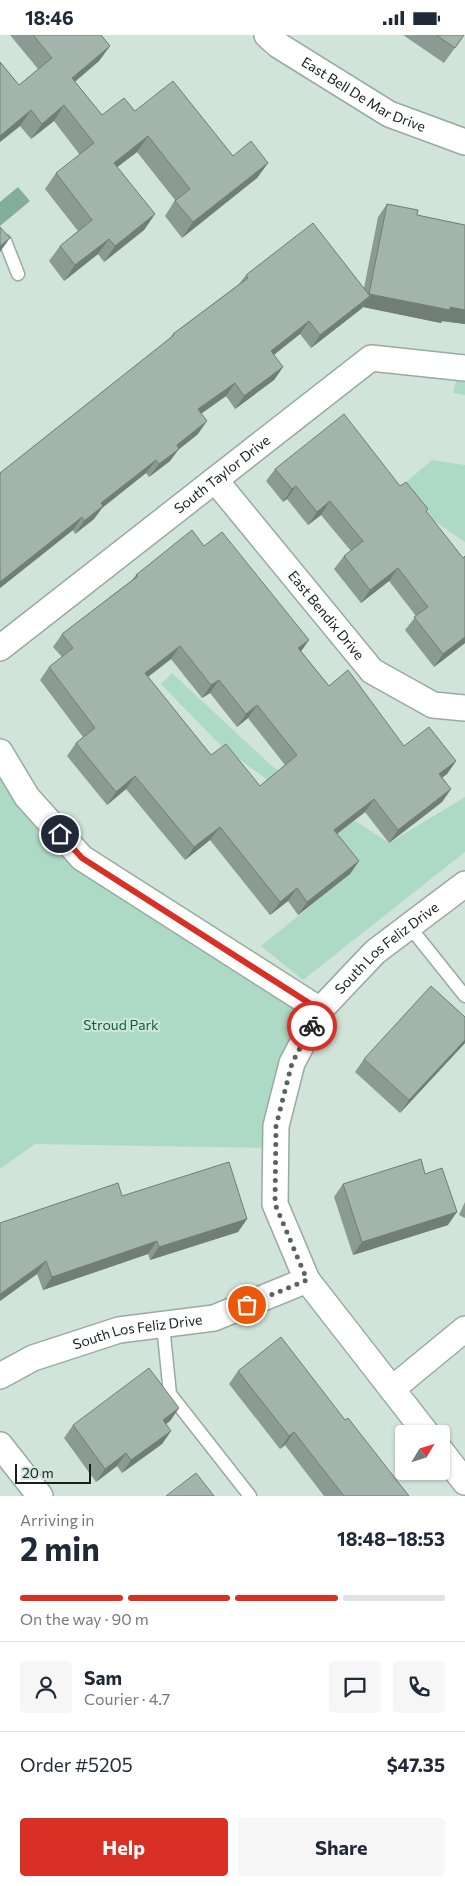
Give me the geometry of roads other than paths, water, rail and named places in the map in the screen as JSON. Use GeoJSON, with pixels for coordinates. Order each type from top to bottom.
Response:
{"type":"FeatureCollection","features":[{"type":"Feature","properties":{"kind":"street","name":"East Bell De Mar Drive"},"geometry":{"type":"LineString","coordinates":[[267,35],[278,45],[389,114],[465,142]]}},
{"type":"Feature","properties":{"kind":"street","name":"South Taylor Drive"},"geometry":{"type":"LineString","coordinates":[[0,648],[371,358],[465,368]]}},
{"type":"Feature","properties":{"kind":"street","name":"East Bendix Drive"},"geometry":{"type":"LineString","coordinates":[[215,480],[372,671],[433,705],[465,708]]}},
{"type":"Feature","properties":{"kind":"street"},"geometry":{"type":"LineString","coordinates":[[0,752],[27,797],[82,858],[320,1010]]}},
{"type":"Feature","properties":{"kind":"street","name":"South Los Feliz Drive"},"geometry":{"type":"LineString","coordinates":[[0,1377],[33,1359],[119,1330],[214,1318],[307,1280],[275,1204],[276,1126],[292,1063],[320,1010],[375,952],[465,884]]}},
{"type":"Feature","properties":{"kind":"street"},"geometry":{"type":"LineString","coordinates":[[307,1280],[421,1425]]}},
{"type":"Feature","properties":{"kind":"street"},"geometry":{"type":"LineString","coordinates":[[392,1389],[465,1329]]}},
{"type":"Feature","properties":{"kind":"street"},"geometry":{"type":"LineString","coordinates":[[0,1445],[40,1496]]}},
{"type":"Feature","properties":{"kind":"street"},"geometry":{"type":"LineString","coordinates":[[450,1463],[465,1482]]}},
{"type":"Feature","properties":{"kind":"lane"},"geometry":{"type":"LineString","coordinates":[[5,241],[18,274]]}},
{"type":"Feature","properties":{"kind":"lane"},"geometry":{"type":"LineString","coordinates":[[409,926],[465,996]]}},
{"type":"Feature","properties":{"kind":"lane"},"geometry":{"type":"LineString","coordinates":[[163,1325],[170,1394],[250,1496]]}},
{"type":"Feature","properties":{"kind":"park label","name":"Stroud Park"},"geometry":{"type":"Point","coordinates":[121,1025]}}]}
